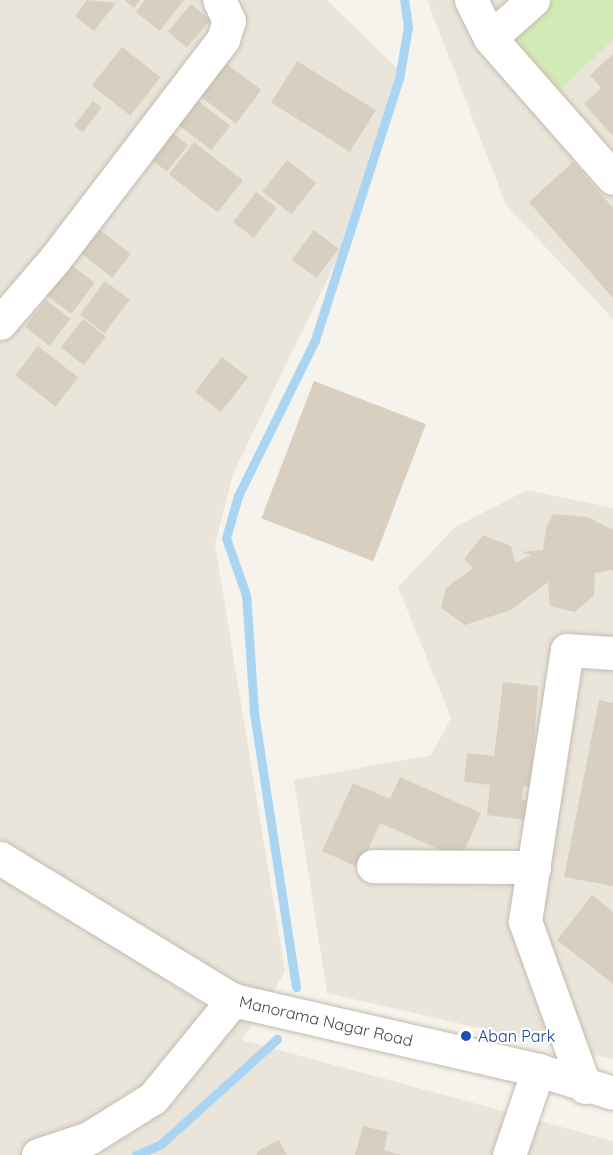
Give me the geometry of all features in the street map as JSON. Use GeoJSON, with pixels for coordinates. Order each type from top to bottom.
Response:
{"type":"FeatureCollection","features":[{"type":"Feature","properties":{"kind":"street"},"geometry":{"type":"LineString","coordinates":[[0,323],[54,259],[223,39],[229,21],[219,0]]}},
{"type":"Feature","properties":{"kind":"street"},"geometry":{"type":"LineString","coordinates":[[471,0],[490,39],[613,178]]}},
{"type":"Feature","properties":{"kind":"street"},"geometry":{"type":"LineString","coordinates":[[490,39],[533,0]]}},
{"type":"Feature","properties":{"kind":"street"},"geometry":{"type":"LineString","coordinates":[[599,1090],[525,921],[567,650],[613,653]]}},
{"type":"Feature","properties":{"kind":"street","name":"Manorama Nagar Road"},"geometry":{"type":"LineString","coordinates":[[0,858],[234,1000],[538,1070],[599,1090]]}},
{"type":"Feature","properties":{"kind":"street"},"geometry":{"type":"LineString","coordinates":[[373,866],[534,867]]}},
{"type":"Feature","properties":{"kind":"street"},"geometry":{"type":"LineString","coordinates":[[38,1155],[89,1138],[153,1098],[234,1000]]}},
{"type":"Feature","properties":{"kind":"street"},"geometry":{"type":"LineString","coordinates":[[508,1155],[538,1070]]}},
{"type":"Feature","properties":{"kind":"shaded area"},"geometry":{"type":"Polygon","coordinates":[[[0,0],[327,0],[398,69],[341,251],[233,474],[215,544],[285,972],[242,1040],[613,1141],[613,1155],[0,1155],[0,0]]]}},
{"type":"Feature","properties":{"kind":"shaded area"},"geometry":{"type":"Polygon","coordinates":[[[427,0],[613,0],[613,319],[506,205],[427,0]]]}},
{"type":"Feature","properties":{"kind":"shaded area","name":"Aban Park"},"geometry":{"type":"Polygon","coordinates":[[[527,490],[613,508],[613,1059],[327,993],[294,780],[431,755],[451,718],[398,587],[455,527],[527,490]]]}},
{"type":"Feature","properties":{"kind":"green space"},"geometry":{"type":"Polygon","coordinates":[[[554,0],[613,0],[613,40],[557,92],[510,40],[554,0]]]}},
{"type":"Feature","properties":{"kind":"building"},"geometry":{"type":"Polygon","coordinates":[[[87,0],[116,3],[94,31],[75,16],[87,0]]]}},
{"type":"Feature","properties":{"kind":"building"},"geometry":{"type":"Polygon","coordinates":[[[124,0],[140,0],[134,8],[124,0]]]}},
{"type":"Feature","properties":{"kind":"building"},"geometry":{"type":"Polygon","coordinates":[[[145,0],[184,0],[160,31],[136,12],[145,0]]]}},
{"type":"Feature","properties":{"kind":"building"},"geometry":{"type":"Polygon","coordinates":[[[191,4],[210,20],[187,48],[168,32],[191,4]]]}},
{"type":"Feature","properties":{"kind":"building"},"geometry":{"type":"Polygon","coordinates":[[[122,47],[161,77],[130,116],[92,86],[122,47]]]}},
{"type":"Feature","properties":{"kind":"building"},"geometry":{"type":"Polygon","coordinates":[[[613,54],[613,136],[584,104],[601,88],[590,75],[613,54]]]}},
{"type":"Feature","properties":{"kind":"building"},"geometry":{"type":"Polygon","coordinates":[[[219,58],[261,90],[236,123],[194,92],[219,58]]]}},
{"type":"Feature","properties":{"kind":"building"},"geometry":{"type":"Polygon","coordinates":[[[297,61],[376,110],[350,152],[271,103],[297,61]]]}},
{"type":"Feature","properties":{"kind":"building"},"geometry":{"type":"Polygon","coordinates":[[[195,99],[230,125],[211,150],[176,124],[195,99]]]}},
{"type":"Feature","properties":{"kind":"building"},"geometry":{"type":"Polygon","coordinates":[[[93,101],[102,108],[83,132],[74,125],[93,101]]]}},
{"type":"Feature","properties":{"kind":"building"},"geometry":{"type":"Polygon","coordinates":[[[168,129],[188,145],[167,172],[147,155],[168,129]]]}},
{"type":"Feature","properties":{"kind":"building"},"geometry":{"type":"Polygon","coordinates":[[[194,142],[243,180],[218,212],[169,174],[194,142]]]}},
{"type":"Feature","properties":{"kind":"building"},"geometry":{"type":"Polygon","coordinates":[[[287,160],[316,183],[292,214],[262,192],[287,160]]]}},
{"type":"Feature","properties":{"kind":"building"},"geometry":{"type":"Polygon","coordinates":[[[573,162],[613,208],[613,298],[529,202],[573,162]]]}},
{"type":"Feature","properties":{"kind":"building"},"geometry":{"type":"Polygon","coordinates":[[[256,192],[277,208],[254,238],[233,222],[256,192]]]}},
{"type":"Feature","properties":{"kind":"building"},"geometry":{"type":"Polygon","coordinates":[[[100,230],[131,254],[112,278],[82,254],[100,230]]]}},
{"type":"Feature","properties":{"kind":"building"},"geometry":{"type":"Polygon","coordinates":[[[314,230],[339,249],[316,278],[292,260],[314,230]]]}},
{"type":"Feature","properties":{"kind":"building"},"geometry":{"type":"Polygon","coordinates":[[[70,264],[95,283],[71,314],[47,295],[70,264]]]}},
{"type":"Feature","properties":{"kind":"building"},"geometry":{"type":"Polygon","coordinates":[[[105,281],[130,300],[104,333],[80,315],[105,281]]]}},
{"type":"Feature","properties":{"kind":"building"},"geometry":{"type":"Polygon","coordinates":[[[46,300],[70,319],[49,346],[25,327],[46,300]]]}},
{"type":"Feature","properties":{"kind":"building"},"geometry":{"type":"Polygon","coordinates":[[[83,319],[106,337],[84,365],[61,347],[83,319]]]}},
{"type":"Feature","properties":{"kind":"building"},"geometry":{"type":"Polygon","coordinates":[[[38,346],[78,377],[55,407],[15,375],[38,346]]]}},
{"type":"Feature","properties":{"kind":"building"},"geometry":{"type":"Polygon","coordinates":[[[222,357],[248,377],[221,412],[195,392],[222,357]]]}},
{"type":"Feature","properties":{"kind":"building"},"geometry":{"type":"Polygon","coordinates":[[[314,381],[426,424],[373,561],[261,518],[314,381]]]}},
{"type":"Feature","properties":{"kind":"building"},"geometry":{"type":"Polygon","coordinates":[[[553,514],[587,517],[613,530],[613,570],[595,573],[594,595],[575,612],[550,606],[548,582],[511,610],[465,625],[441,608],[446,588],[473,568],[464,559],[483,535],[511,546],[515,563],[531,555],[521,552],[543,550],[546,528],[553,514]]]}},
{"type":"Feature","properties":{"kind":"building"},"geometry":{"type":"Polygon","coordinates":[[[503,682],[538,686],[531,787],[523,786],[522,800],[530,801],[527,820],[487,815],[490,785],[464,782],[467,753],[494,756],[503,682]]]}},
{"type":"Feature","properties":{"kind":"building"},"geometry":{"type":"Polygon","coordinates":[[[599,700],[613,703],[613,886],[564,877],[599,700]]]}},
{"type":"Feature","properties":{"kind":"building"},"geometry":{"type":"Polygon","coordinates":[[[400,777],[481,813],[461,859],[380,823],[360,868],[322,851],[353,783],[390,799],[400,777]]]}},
{"type":"Feature","properties":{"kind":"building"},"geometry":{"type":"Polygon","coordinates":[[[592,895],[613,912],[613,984],[557,940],[592,895]]]}},
{"type":"Feature","properties":{"kind":"building"},"geometry":{"type":"Polygon","coordinates":[[[363,1126],[388,1132],[384,1150],[401,1155],[355,1155],[363,1126]]]}},
{"type":"Feature","properties":{"kind":"building"},"geometry":{"type":"Polygon","coordinates":[[[279,1140],[287,1155],[257,1155],[256,1152],[279,1140]]]}},
{"type":"Feature","properties":{"kind":"waterway"},"geometry":{"type":"LineString","coordinates":[[296,987],[254,711],[246,595],[226,538],[238,496],[315,340],[399,79],[408,27],[404,0]]}},
{"type":"Feature","properties":{"kind":"waterway"},"geometry":{"type":"LineString","coordinates":[[136,1155],[160,1145],[277,1039]]}},
{"type":"Feature","properties":{"kind":"place","name":"Aban Park"},"geometry":{"type":"Point","coordinates":[466,1036]}}]}
